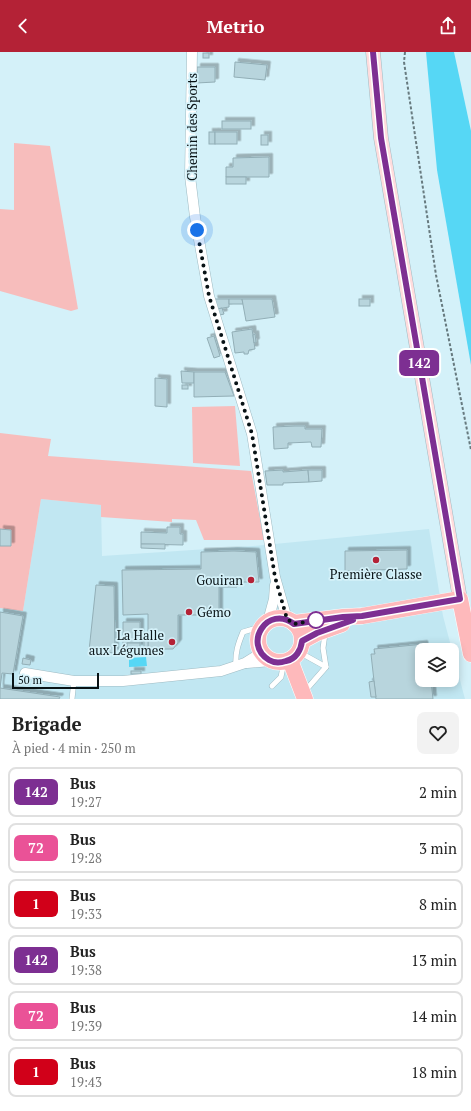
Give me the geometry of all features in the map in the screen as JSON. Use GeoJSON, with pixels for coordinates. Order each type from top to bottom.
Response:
{"type":"FeatureCollection","features":[{"type":"Feature","properties":{"kind":"main road"},"geometry":{"type":"LineString","coordinates":[[373,52],[381,138],[460,599],[471,654]]}},
{"type":"Feature","properties":{"kind":"main road"},"geometry":{"type":"LineString","coordinates":[[304,696],[285,655],[258,646],[259,632],[266,624],[274,619],[291,621],[362,616],[460,599]]}},
{"type":"Feature","properties":{"kind":"main road"},"geometry":{"type":"LineString","coordinates":[[285,655],[317,633],[362,616]]}},
{"type":"Feature","properties":{"kind":"main road"},"geometry":{"type":"LineString","coordinates":[[285,655],[298,628],[291,621]]}},
{"type":"Feature","properties":{"kind":"street","name":"Chemin des Sports"},"geometry":{"type":"LineString","coordinates":[[192,52],[190,176],[195,217],[209,296],[252,434],[275,577],[291,621]]}},
{"type":"Feature","properties":{"kind":"street","name":"Chemin des Sports"},"geometry":{"type":"LineString","coordinates":[[266,624],[274,599],[275,577]]}},
{"type":"Feature","properties":{"kind":"street"},"geometry":{"type":"LineString","coordinates":[[25,673],[74,681],[123,681],[221,671],[240,664],[285,655]]}},
{"type":"Feature","properties":{"kind":"lane"},"geometry":{"type":"LineString","coordinates":[[240,664],[236,656],[238,644],[243,632],[266,624]]}},
{"type":"Feature","properties":{"kind":"lane"},"geometry":{"type":"LineString","coordinates":[[304,696],[326,667],[323,648],[326,630]]}},
{"type":"Feature","properties":{"kind":"lane"},"geometry":{"type":"LineString","coordinates":[[272,686],[281,677],[285,655],[326,667]]}},
{"type":"Feature","properties":{"kind":"lane"},"geometry":{"type":"LineString","coordinates":[[72,699],[74,681]]}},
{"type":"Feature","properties":{"kind":"path"},"geometry":{"type":"LineString","coordinates":[[405,52],[404,62],[436,275],[471,450]]}},
{"type":"Feature","properties":{"kind":"shaded area"},"geometry":{"type":"Polygon","coordinates":[[[14,143],[50,146],[78,309],[71,311],[0,291],[0,209],[14,210],[14,143]]]}},
{"type":"Feature","properties":{"kind":"shaded area"},"geometry":{"type":"Polygon","coordinates":[[[235,406],[240,466],[193,463],[192,407],[235,406]]]}},
{"type":"Feature","properties":{"kind":"shaded area"},"geometry":{"type":"Polygon","coordinates":[[[0,433],[51,439],[48,456],[251,471],[264,540],[204,540],[196,520],[172,519],[172,522],[101,517],[101,505],[41,499],[23,611],[0,608],[0,433]]]}},
{"type":"Feature","properties":{"kind":"shaded area"},"geometry":{"type":"Polygon","coordinates":[[[41,499],[101,505],[102,556],[253,546],[429,529],[443,616],[450,643],[415,643],[415,687],[459,687],[459,676],[465,699],[0,699],[0,608],[23,611],[41,499]]]}},
{"type":"Feature","properties":{"kind":"water"},"geometry":{"type":"Polygon","coordinates":[[[426,52],[454,52],[471,131],[471,365],[437,170],[426,52]]]}},
{"type":"Feature","properties":{"kind":"water"},"geometry":{"type":"Polygon","coordinates":[[[146,657],[147,666],[129,667],[129,658],[146,657]]]}},
{"type":"Feature","properties":{"kind":"building"},"geometry":{"type":"Polygon","coordinates":[[[203,53],[209,53],[209,58],[203,58],[203,53]]]}},
{"type":"Feature","properties":{"kind":"building"},"geometry":{"type":"Polygon","coordinates":[[[235,62],[267,65],[265,80],[234,77],[235,62]]]}},
{"type":"Feature","properties":{"kind":"building"},"geometry":{"type":"Polygon","coordinates":[[[197,67],[215,67],[215,82],[197,83],[197,67]]]}},
{"type":"Feature","properties":{"kind":"building"},"geometry":{"type":"Polygon","coordinates":[[[222,121],[251,121],[251,129],[222,129],[222,121]]]}},
{"type":"Feature","properties":{"kind":"building"},"geometry":{"type":"Polygon","coordinates":[[[209,132],[215,132],[215,144],[209,144],[209,132]]]}},
{"type":"Feature","properties":{"kind":"building"},"geometry":{"type":"Polygon","coordinates":[[[215,132],[237,132],[237,144],[215,144],[215,132]]]}},
{"type":"Feature","properties":{"kind":"building"},"geometry":{"type":"Polygon","coordinates":[[[261,135],[268,135],[268,145],[261,145],[261,135]]]}},
{"type":"Feature","properties":{"kind":"building"},"geometry":{"type":"Polygon","coordinates":[[[269,157],[269,177],[226,177],[226,167],[233,167],[233,158],[269,157]]]}},
{"type":"Feature","properties":{"kind":"building"},"geometry":{"type":"Polygon","coordinates":[[[226,177],[246,177],[246,184],[226,184],[226,177]]]}},
{"type":"Feature","properties":{"kind":"building"},"geometry":{"type":"Polygon","coordinates":[[[214,299],[229,299],[229,307],[217,309],[214,299]]]}},
{"type":"Feature","properties":{"kind":"building"},"geometry":{"type":"Polygon","coordinates":[[[229,299],[242,299],[243,304],[229,304],[229,299]]]}},
{"type":"Feature","properties":{"kind":"building"},"geometry":{"type":"Polygon","coordinates":[[[242,299],[272,299],[275,317],[246,321],[242,299]]]}},
{"type":"Feature","properties":{"kind":"building"},"geometry":{"type":"Polygon","coordinates":[[[359,299],[370,299],[370,306],[359,306],[359,299]]]}},
{"type":"Feature","properties":{"kind":"building"},"geometry":{"type":"Polygon","coordinates":[[[222,308],[224,314],[220,315],[217,309],[222,308]]]}},
{"type":"Feature","properties":{"kind":"building"},"geometry":{"type":"Polygon","coordinates":[[[252,329],[255,349],[249,350],[248,354],[244,354],[244,352],[235,353],[232,332],[252,329]]]}},
{"type":"Feature","properties":{"kind":"building"},"geometry":{"type":"Polygon","coordinates":[[[255,334],[256,342],[254,343],[253,335],[255,334]]]}},
{"type":"Feature","properties":{"kind":"building"},"geometry":{"type":"Polygon","coordinates":[[[214,336],[220,356],[214,358],[207,338],[214,336]]]}},
{"type":"Feature","properties":{"kind":"building"},"geometry":{"type":"Polygon","coordinates":[[[181,371],[194,372],[194,383],[182,383],[181,371]]]}},
{"type":"Feature","properties":{"kind":"building"},"geometry":{"type":"Polygon","coordinates":[[[194,372],[225,372],[234,396],[194,397],[194,372]]]}},
{"type":"Feature","properties":{"kind":"building"},"geometry":{"type":"Polygon","coordinates":[[[155,378],[167,379],[167,407],[155,406],[155,378]]]}},
{"type":"Feature","properties":{"kind":"building"},"geometry":{"type":"Polygon","coordinates":[[[182,385],[188,385],[188,389],[182,389],[182,385]]]}},
{"type":"Feature","properties":{"kind":"building"},"geometry":{"type":"Polygon","coordinates":[[[305,426],[305,429],[322,429],[321,447],[312,447],[311,442],[288,443],[288,448],[274,449],[273,427],[305,426]]]}},
{"type":"Feature","properties":{"kind":"building"},"geometry":{"type":"Polygon","coordinates":[[[283,470],[283,472],[308,470],[309,482],[267,485],[265,471],[283,470]]]}},
{"type":"Feature","properties":{"kind":"building"},"geometry":{"type":"Polygon","coordinates":[[[308,470],[322,470],[322,481],[309,482],[308,470]]]}},
{"type":"Feature","properties":{"kind":"building"},"geometry":{"type":"Polygon","coordinates":[[[167,527],[180,527],[180,534],[183,534],[183,545],[141,544],[141,532],[167,533],[167,527]]]}},
{"type":"Feature","properties":{"kind":"building"},"geometry":{"type":"Polygon","coordinates":[[[0,529],[11,530],[11,546],[0,546],[0,529]]]}},
{"type":"Feature","properties":{"kind":"building"},"geometry":{"type":"Polygon","coordinates":[[[141,544],[165,544],[165,549],[141,548],[141,544]]]}},
{"type":"Feature","properties":{"kind":"building","name":"Première Classe"},"geometry":{"type":"Polygon","coordinates":[[[407,550],[407,569],[345,571],[345,551],[407,550]]]}},
{"type":"Feature","properties":{"kind":"building"},"geometry":{"type":"Polygon","coordinates":[[[201,552],[256,552],[259,582],[237,582],[237,587],[219,587],[219,615],[178,615],[178,643],[173,649],[148,649],[148,614],[123,615],[122,570],[201,569],[201,552]]]}},
{"type":"Feature","properties":{"kind":"building"},"geometry":{"type":"Polygon","coordinates":[[[96,585],[114,586],[115,653],[89,651],[96,585]]]}},
{"type":"Feature","properties":{"kind":"building"},"geometry":{"type":"Polygon","coordinates":[[[0,612],[23,616],[13,674],[2,673],[0,688],[0,612]]]}},
{"type":"Feature","properties":{"kind":"building"},"geometry":{"type":"Polygon","coordinates":[[[123,622],[140,622],[140,643],[127,643],[127,646],[123,646],[123,622]]]}},
{"type":"Feature","properties":{"kind":"building"},"geometry":{"type":"Polygon","coordinates":[[[144,638],[148,638],[148,649],[144,649],[144,638]]]}},
{"type":"Feature","properties":{"kind":"building"},"geometry":{"type":"Polygon","coordinates":[[[127,643],[140,643],[140,648],[127,648],[127,643]]]}},
{"type":"Feature","properties":{"kind":"building"},"geometry":{"type":"Polygon","coordinates":[[[415,645],[415,687],[432,687],[433,699],[376,699],[371,654],[375,654],[374,649],[415,645]]]}},
{"type":"Feature","properties":{"kind":"building"},"geometry":{"type":"Polygon","coordinates":[[[23,658],[31,660],[30,665],[22,664],[23,658]]]}},
{"type":"Feature","properties":{"kind":"building"},"geometry":{"type":"Polygon","coordinates":[[[131,671],[141,671],[141,674],[131,674],[131,671]]]}},
{"type":"Feature","properties":{"kind":"building"},"geometry":{"type":"Polygon","coordinates":[[[374,681],[376,697],[371,697],[369,682],[374,681]]]}},
{"type":"Feature","properties":{"kind":"building"},"geometry":{"type":"Polygon","coordinates":[[[0,688],[60,697],[59,699],[0,699],[0,688]]]}},
{"type":"Feature","properties":{"kind":"bus line","name":"142"},"geometry":{"type":"LineString","coordinates":[[353,620],[317,633],[302,641],[299,652],[295,657],[284,662],[278,663],[265,658],[258,646],[259,632],[268,621],[274,619],[287,619],[294,624],[343,617],[362,616],[460,599],[381,138],[373,52]]}},
{"type":"Feature","properties":{"kind":"place","name":"Première Classe"},"geometry":{"type":"Point","coordinates":[376,560]}},
{"type":"Feature","properties":{"kind":"place","name":"Gouiran"},"geometry":{"type":"Point","coordinates":[251,580]}},
{"type":"Feature","properties":{"kind":"place","name":"Gémo"},"geometry":{"type":"Point","coordinates":[189,612]}},
{"type":"Feature","properties":{"kind":"place","name":"La Halle aux Légumes"},"geometry":{"type":"Point","coordinates":[172,642]}},
{"type":"Feature","properties":{"kind":"route"},"geometry":{"type":"LineString","coordinates":[[197,230],[209,296],[252,434],[275,577],[287,619],[294,624],[316,620]]}}]}
